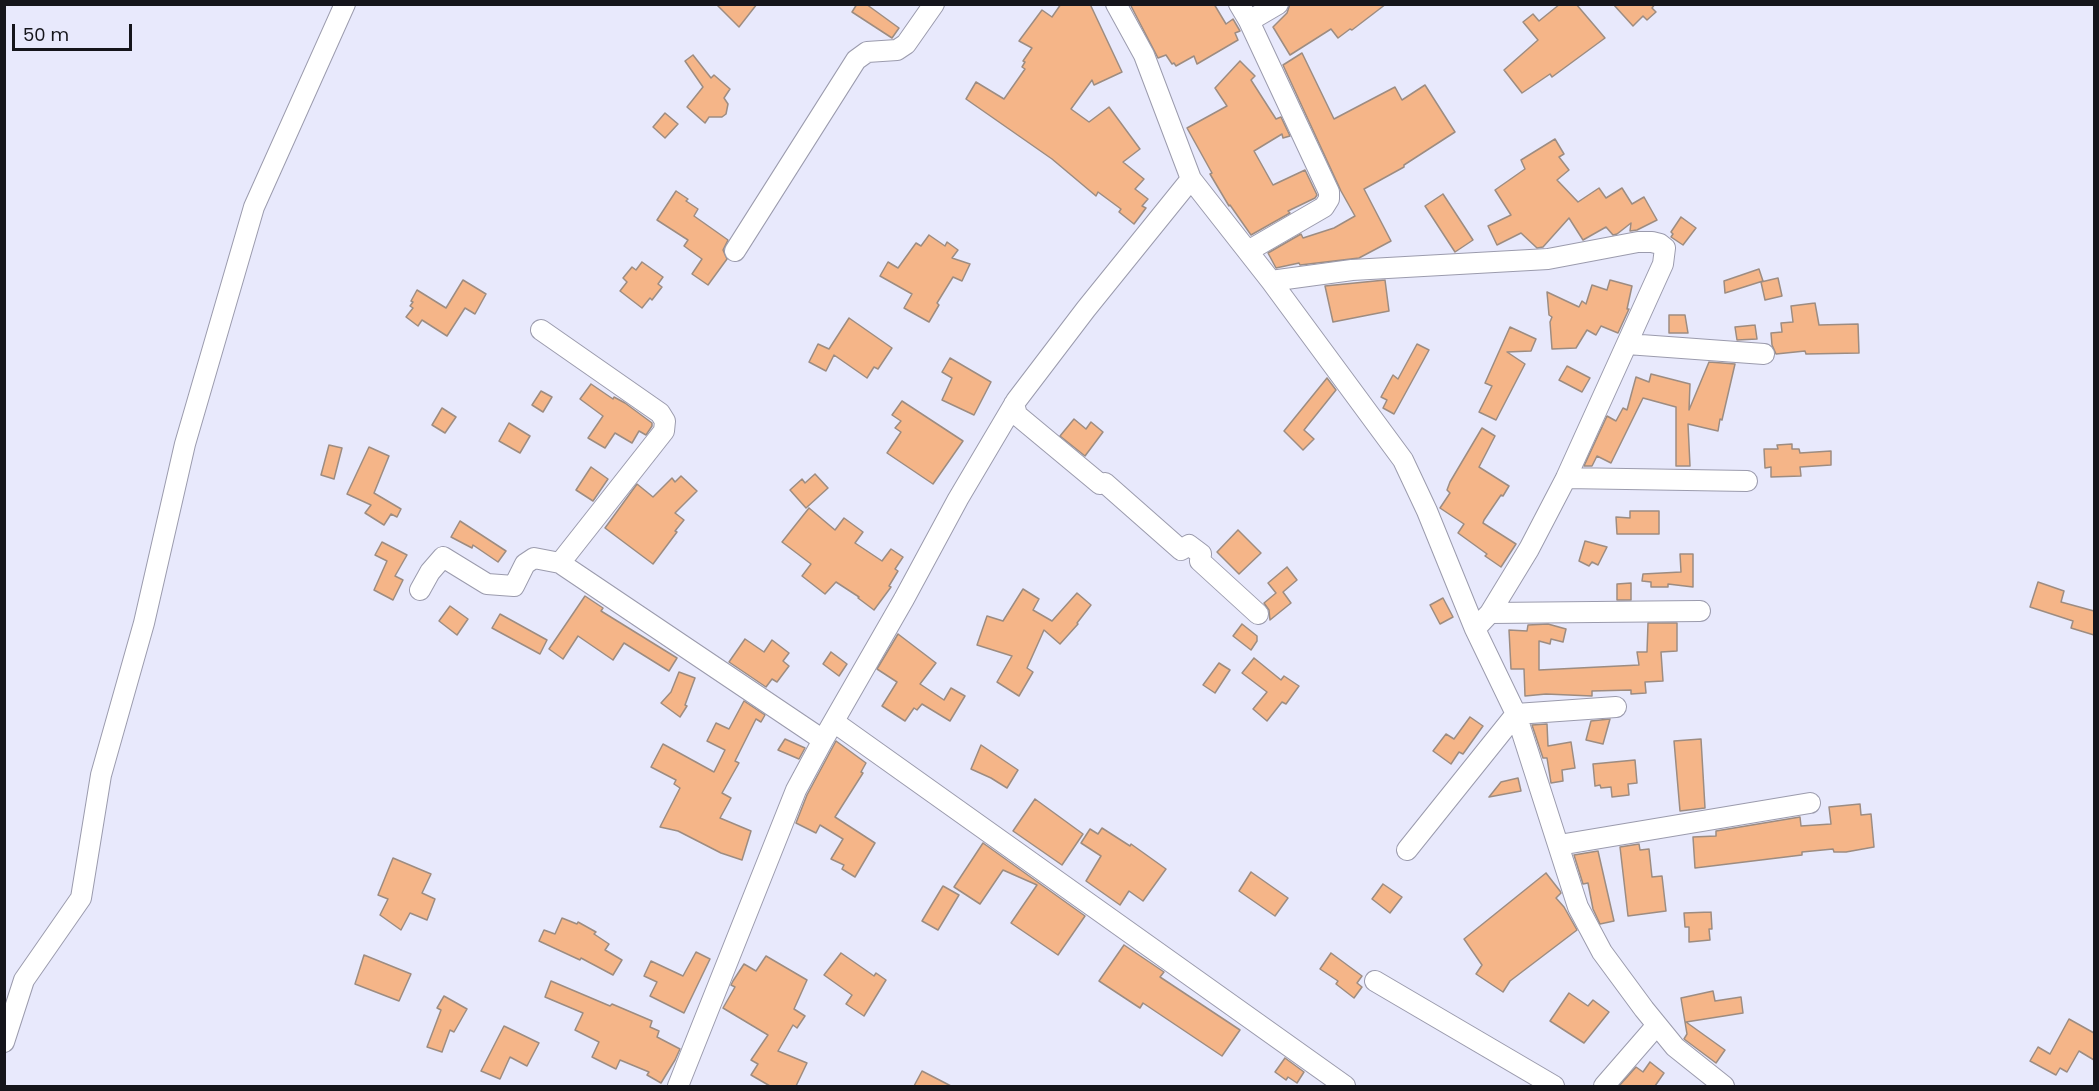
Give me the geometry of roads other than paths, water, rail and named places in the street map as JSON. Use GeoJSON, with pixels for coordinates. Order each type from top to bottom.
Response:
{"type":"FeatureCollection","features":[{"type":"Feature","properties":{"kind":"street"},"geometry":{"type":"LineString","coordinates":[[4,1042],[24,980],[81,898],[101,775],[144,623],[185,444],[254,207],[345,4]]}},
{"type":"Feature","properties":{"kind":"street"},"geometry":{"type":"LineString","coordinates":[[735,251],[855,60],[867,52],[897,50],[906,44],[934,4]]}},
{"type":"Feature","properties":{"kind":"street"},"geometry":{"type":"LineString","coordinates":[[1116,4],[1144,55],[1191,179],[1271,281],[1403,460],[1427,511],[1475,629],[1516,714],[1578,907],[1602,952],[1675,1047],[1724,1086]]}},
{"type":"Feature","properties":{"kind":"street"},"geometry":{"type":"LineString","coordinates":[[1248,251],[1312,216],[1324,207],[1329,199],[1329,192],[1244,13],[1278,4]]}},
{"type":"Feature","properties":{"kind":"street"},"geometry":{"type":"LineString","coordinates":[[678,1086],[796,790],[958,499],[1014,404],[1086,309],[1191,179]]}},
{"type":"Feature","properties":{"kind":"street"},"geometry":{"type":"LineString","coordinates":[[1271,281],[1352,270],[1548,259],[1638,242],[1660,244],[1665,248],[1663,264],[1566,478],[1529,549],[1490,613],[1475,629]]}},
{"type":"Feature","properties":{"kind":"street"},"geometry":{"type":"LineString","coordinates":[[541,330],[660,413],[665,421],[664,431],[560,563]]}},
{"type":"Feature","properties":{"kind":"street"},"geometry":{"type":"LineString","coordinates":[[1627,344],[1764,354]]}},
{"type":"Feature","properties":{"kind":"street"},"geometry":{"type":"LineString","coordinates":[[1014,404],[1017,415],[1100,484],[1105,483],[1181,550],[1189,545],[1201,554],[1200,561],[1258,614]]}},
{"type":"Feature","properties":{"kind":"street"},"geometry":{"type":"LineString","coordinates":[[1566,478],[1747,481]]}},
{"type":"Feature","properties":{"kind":"street"},"geometry":{"type":"LineString","coordinates":[[420,590],[430,572],[443,557],[487,584],[513,585],[525,564],[534,558],[560,563],[823,740]]}},
{"type":"Feature","properties":{"kind":"street"},"geometry":{"type":"LineString","coordinates":[[1490,613],[1700,611]]}},
{"type":"Feature","properties":{"kind":"street"},"geometry":{"type":"LineString","coordinates":[[1407,850],[1516,714],[1616,707]]}},
{"type":"Feature","properties":{"kind":"street"},"geometry":{"type":"LineString","coordinates":[[834,722],[1344,1086]]}},
{"type":"Feature","properties":{"kind":"street"},"geometry":{"type":"LineString","coordinates":[[1559,845],[1810,803]]}},
{"type":"Feature","properties":{"kind":"street"},"geometry":{"type":"LineString","coordinates":[[1375,981],[1554,1086]]}},
{"type":"Feature","properties":{"kind":"street"},"geometry":{"type":"LineString","coordinates":[[1604,1086],[1657,1025]]}}]}
